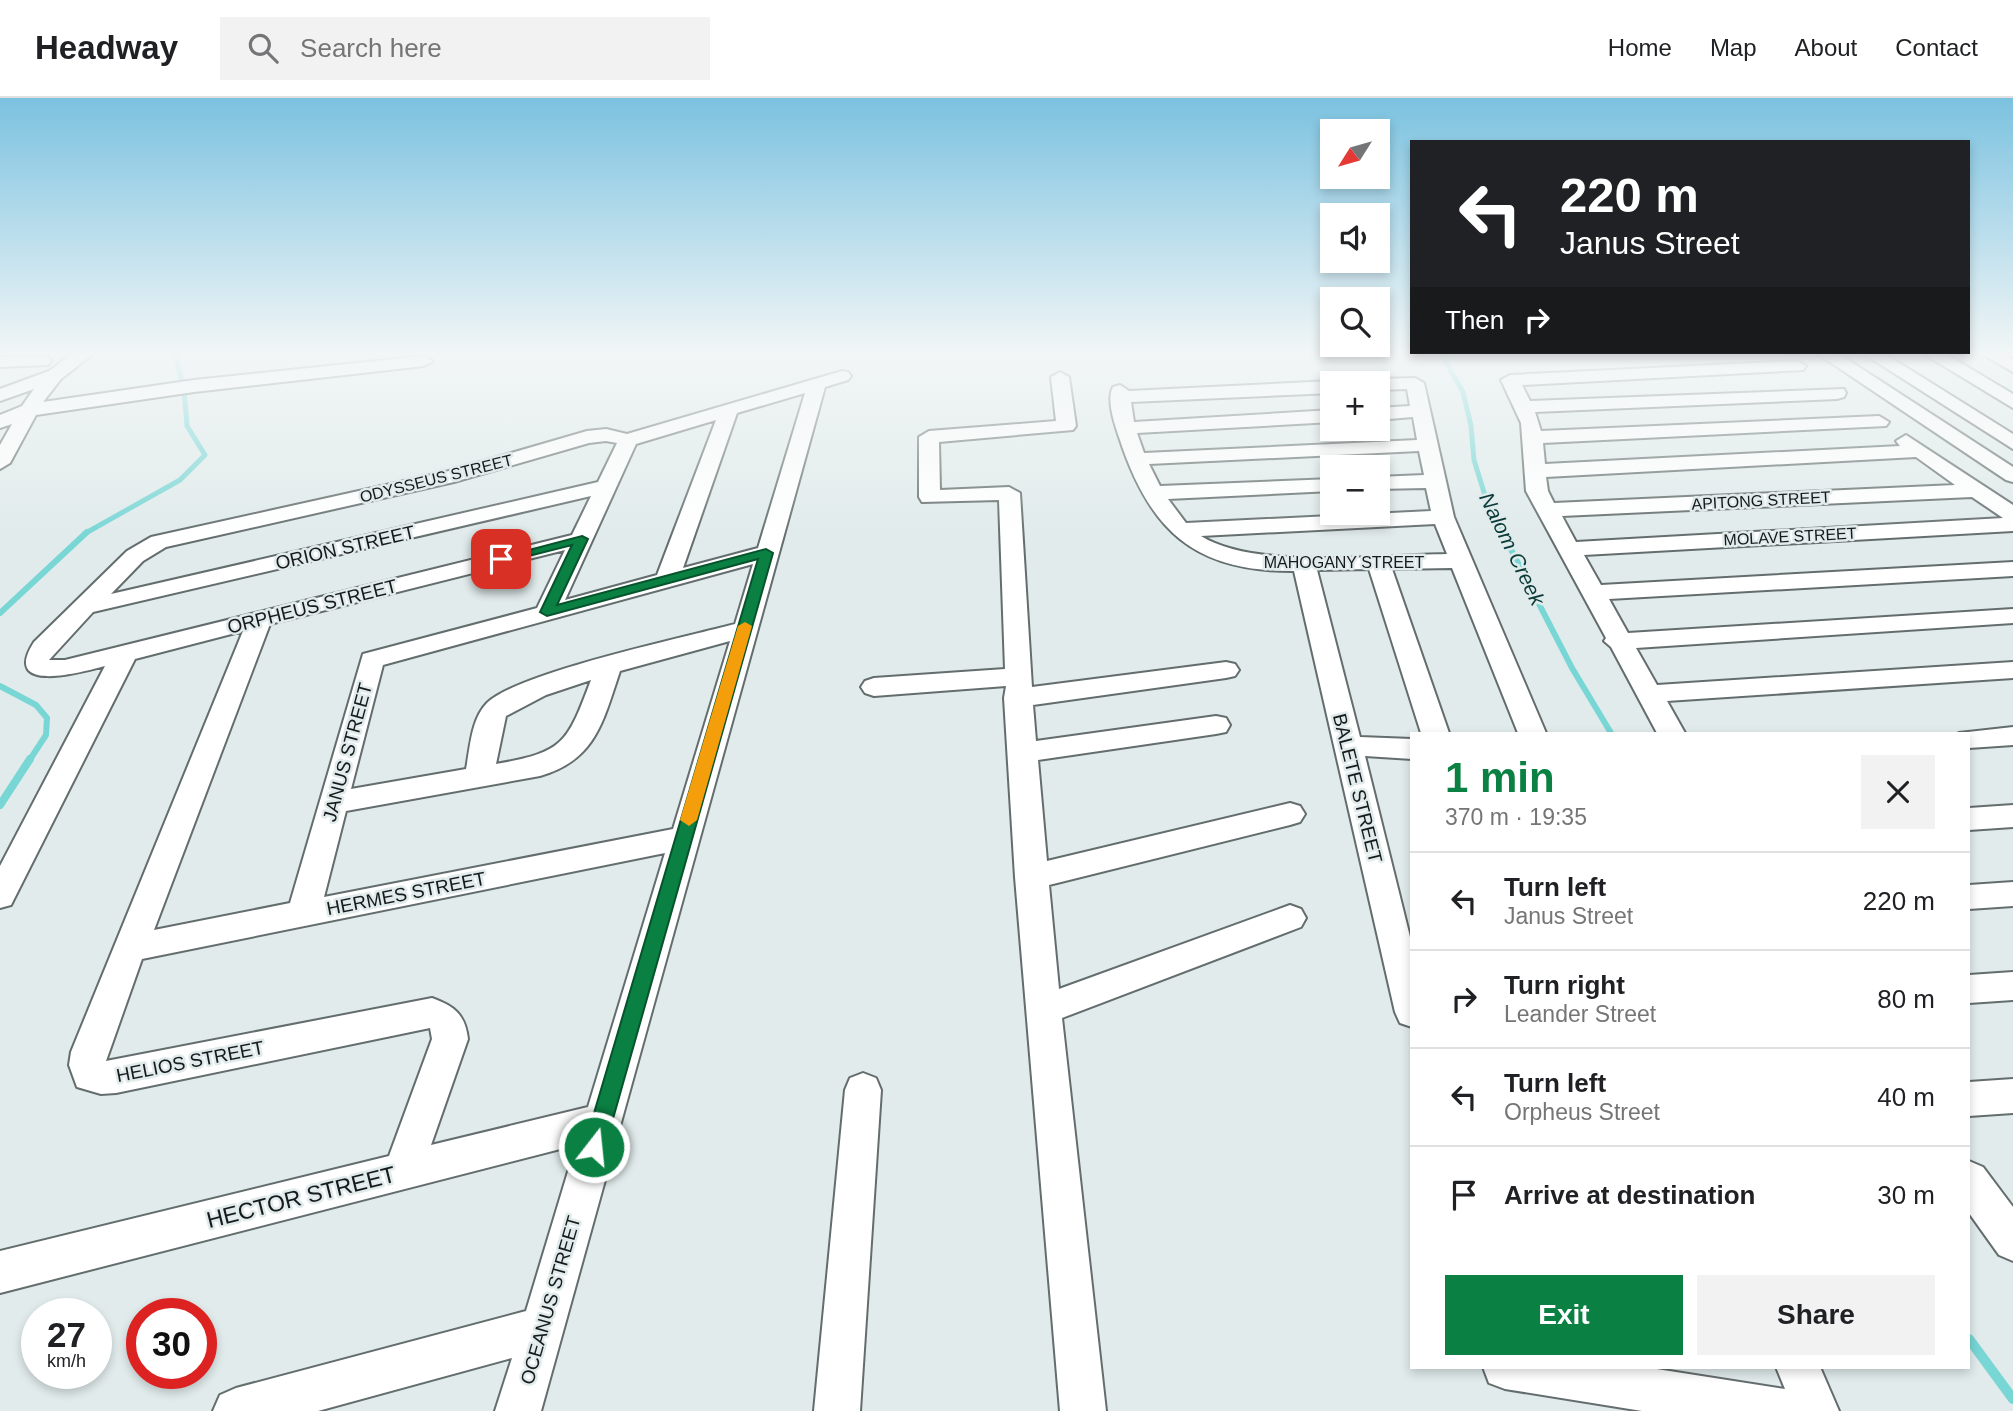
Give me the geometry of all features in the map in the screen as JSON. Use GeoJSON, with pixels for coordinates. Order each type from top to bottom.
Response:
{"type":"FeatureCollection","features":[{"type":"Feature","properties":{"kind":"street"},"geometry":{"type":"LineString","coordinates":[[0,422],[16,415]]}},
{"type":"Feature","properties":{"kind":"street"},"geometry":{"type":"LineString","coordinates":[[0,463],[26,415]]}},
{"type":"Feature","properties":{"kind":"street","name":"ODYSSEUS STREET"},"geometry":{"type":"LineString","coordinates":[[83,607],[149,546],[454,476],[587,437],[606,435],[628,440],[711,415]]}},
{"type":"Feature","properties":{"kind":"street"},"geometry":{"type":"LineString","coordinates":[[667,580],[727,415]]}},
{"type":"Feature","properties":{"kind":"street","name":"OCEANUS STREET"},"geometry":{"type":"LineString","coordinates":[[517,1411],[766,553],[817,415]]}},
{"type":"Feature","properties":{"kind":"street"},"geometry":{"type":"LineString","coordinates":[[1065,415],[1066,426],[929,438],[930,497],[1009,492],[1021,753],[1083,1411]]}},
{"type":"Feature","properties":{"kind":"street","name":"MAHOGANY STREET"},"geometry":{"type":"LineString","coordinates":[[1123,415],[1124,428],[1136,459],[1155,493],[1181,530],[1208,550],[1229,557],[1269,564],[1460,561]]}},
{"type":"Feature","properties":{"kind":"street"},"geometry":{"type":"LineString","coordinates":[[1422,415],[1443,517],[1532,732]]}},
{"type":"Feature","properties":{"kind":"street"},"geometry":{"type":"LineString","coordinates":[[1528,415],[1534,437],[1537,491],[1617,640],[1670,732]]}},
{"type":"Feature","properties":{"kind":"street"},"geometry":{"type":"LineString","coordinates":[[1869,415],[2013,515]]}},
{"type":"Feature","properties":{"kind":"street"},"geometry":{"type":"LineString","coordinates":[[1920,415],[2013,476]]}},
{"type":"Feature","properties":{"kind":"street"},"geometry":{"type":"LineString","coordinates":[[1969,415],[2013,443]]}},
{"type":"Feature","properties":{"kind":"street"},"geometry":{"type":"LineString","coordinates":[[1124,428],[1320,417]]}},
{"type":"Feature","properties":{"kind":"street"},"geometry":{"type":"LineString","coordinates":[[1534,437],[1879,422]]}},
{"type":"Feature","properties":{"kind":"street"},"geometry":{"type":"LineString","coordinates":[[547,612],[628,440]]}},
{"type":"Feature","properties":{"kind":"street"},"geometry":{"type":"LineString","coordinates":[[1136,459],[1427,445]]}},
{"type":"Feature","properties":{"kind":"street"},"geometry":{"type":"LineString","coordinates":[[1534,471],[1920,451]]}},
{"type":"Feature","properties":{"kind":"street"},"geometry":{"type":"LineString","coordinates":[[1390,483],[1434,481]]}},
{"type":"Feature","properties":{"kind":"street","name":"ORION STREET"},"geometry":{"type":"LineString","coordinates":[[83,607],[606,486]]}},
{"type":"Feature","properties":{"kind":"street"},"geometry":{"type":"LineString","coordinates":[[1155,493],[1320,486]]}},
{"type":"Feature","properties":{"kind":"street","name":"APITONG STREET"},"geometry":{"type":"LineString","coordinates":[[1546,510],[1976,490]]}},
{"type":"Feature","properties":{"kind":"street"},"geometry":{"type":"LineString","coordinates":[[1181,530],[1443,517]]}},
{"type":"Feature","properties":{"kind":"street","name":"MOLAVE STREET"},"geometry":{"type":"LineString","coordinates":[[1568,549],[2013,524]]}},
{"type":"Feature","properties":{"kind":"street","name":"ORPHEUS STREET"},"geometry":{"type":"LineString","coordinates":[[83,607],[36,658],[36,664],[41,668],[65,667],[125,653],[582,539]]}},
{"type":"Feature","properties":{"kind":"street","name":"JANUS STREET"},"geometry":{"type":"LineString","coordinates":[[303,914],[372,660],[766,553]]}},
{"type":"Feature","properties":{"kind":"street"},"geometry":{"type":"LineString","coordinates":[[1378,562],[1435,732]]}},
{"type":"Feature","properties":{"kind":"street","name":"BALETE STREET"},"geometry":{"type":"LineString","coordinates":[[1304,563],[1410,1004]]}},
{"type":"Feature","properties":{"kind":"street"},"geometry":{"type":"LineString","coordinates":[[1591,593],[2013,569]]}},
{"type":"Feature","properties":{"kind":"street"},"geometry":{"type":"LineString","coordinates":[[1617,640],[2013,616]]}},
{"type":"Feature","properties":{"kind":"street","name":"HELIOS STREET"},"geometry":{"type":"LineString","coordinates":[[260,619],[89,1052],[90,1075],[101,1078],[432,1013],[443,1017],[449,1026],[450,1039],[402,1171]]}},
{"type":"Feature","properties":{"kind":"street"},"geometry":{"type":"LineString","coordinates":[[480,777],[492,716],[497,709],[520,695],[744,629]]}},
{"type":"Feature","properties":{"kind":"street"},"geometry":{"type":"LineString","coordinates":[[0,896],[125,653]]}},
{"type":"Feature","properties":{"kind":"street"},"geometry":{"type":"LineString","coordinates":[[333,803],[540,766],[565,757],[580,740],[608,668]]}},
{"type":"Feature","properties":{"kind":"street"},"geometry":{"type":"LineString","coordinates":[[874,687],[1016,688],[1226,670]]}},
{"type":"Feature","properties":{"kind":"street"},"geometry":{"type":"LineString","coordinates":[[1648,694],[2013,670]]}},
{"type":"Feature","properties":{"kind":"street"},"geometry":{"type":"LineString","coordinates":[[1021,753],[1216,725]]}},
{"type":"Feature","properties":{"kind":"street"},"geometry":{"type":"LineString","coordinates":[[1970,739],[2013,736]]}},
{"type":"Feature","properties":{"kind":"street"},"geometry":{"type":"LineString","coordinates":[[1348,746],[1410,749]]}},
{"type":"Feature","properties":{"kind":"street"},"geometry":{"type":"LineString","coordinates":[[1031,877],[1290,814]]}},
{"type":"Feature","properties":{"kind":"street"},"geometry":{"type":"LineString","coordinates":[[1970,818],[2013,816]]}},
{"type":"Feature","properties":{"kind":"street","name":"HERMES STREET"},"geometry":{"type":"LineString","coordinates":[[130,948],[683,838]]}},
{"type":"Feature","properties":{"kind":"street"},"geometry":{"type":"LineString","coordinates":[[1970,897],[2013,894]]}},
{"type":"Feature","properties":{"kind":"street"},"geometry":{"type":"LineString","coordinates":[[1044,1010],[1290,918]]}},
{"type":"Feature","properties":{"kind":"street"},"geometry":{"type":"LineString","coordinates":[[1970,989],[2013,986]]}},
{"type":"Feature","properties":{"kind":"street"},"geometry":{"type":"LineString","coordinates":[[837,1411],[863,1090]]}},
{"type":"Feature","properties":{"kind":"street"},"geometry":{"type":"LineString","coordinates":[[1970,1099],[2013,1096]]}},
{"type":"Feature","properties":{"kind":"street","name":"HECTOR STREET"},"geometry":{"type":"LineString","coordinates":[[0,1272],[602,1121]]}},
{"type":"Feature","properties":{"kind":"street"},"geometry":{"type":"LineString","coordinates":[[1970,1181],[2012,1237]]}},
{"type":"Feature","properties":{"kind":"street"},"geometry":{"type":"LineString","coordinates":[[236,1411],[541,1328]]}},
{"type":"Feature","properties":{"kind":"street"},"geometry":{"type":"LineString","coordinates":[[1529,1369],[1649,1379],[1783,1411]]}},
{"type":"Feature","properties":{"kind":"street"},"geometry":{"type":"LineString","coordinates":[[1799,1369],[1816,1411]]}},
{"type":"Feature","properties":{"kind":"waterway"},"geometry":{"type":"LineString","coordinates":[[86,533],[180,480],[205,455],[187,426],[186,415]]}},
{"type":"Feature","properties":{"kind":"waterway","name":"Nalom Creek"},"geometry":{"type":"LineString","coordinates":[[1468,415],[1474,460],[1487,502],[1502,532]]}},
{"type":"Feature","properties":{"kind":"waterway","name":"Nalom Creek"},"geometry":{"type":"LineString","coordinates":[[1502,532],[1572,668],[1610,732]]}},
{"type":"Feature","properties":{"kind":"waterway"},"geometry":{"type":"LineString","coordinates":[[0,613],[86,533]]}},
{"type":"Feature","properties":{"kind":"waterway"},"geometry":{"type":"LineString","coordinates":[[0,686],[36,705],[47,718],[46,735],[29,761]]}},
{"type":"Feature","properties":{"kind":"waterway"},"geometry":{"type":"LineString","coordinates":[[0,805],[30,759]]}},
{"type":"Feature","properties":{"kind":"waterway","name":"Nalom Creek"},"geometry":{"type":"LineString","coordinates":[[1970,1340],[2013,1399]]}},
{"type":"Feature","properties":{"kind":"slow traffic"},"geometry":{"type":"LineString","coordinates":[[689,820],[745,626]]}},
{"type":"Feature","properties":{"kind":"route"},"geometry":{"type":"LineString","coordinates":[[501,559],[582,539],[547,612],[766,553],[594,1147]]}}]}
